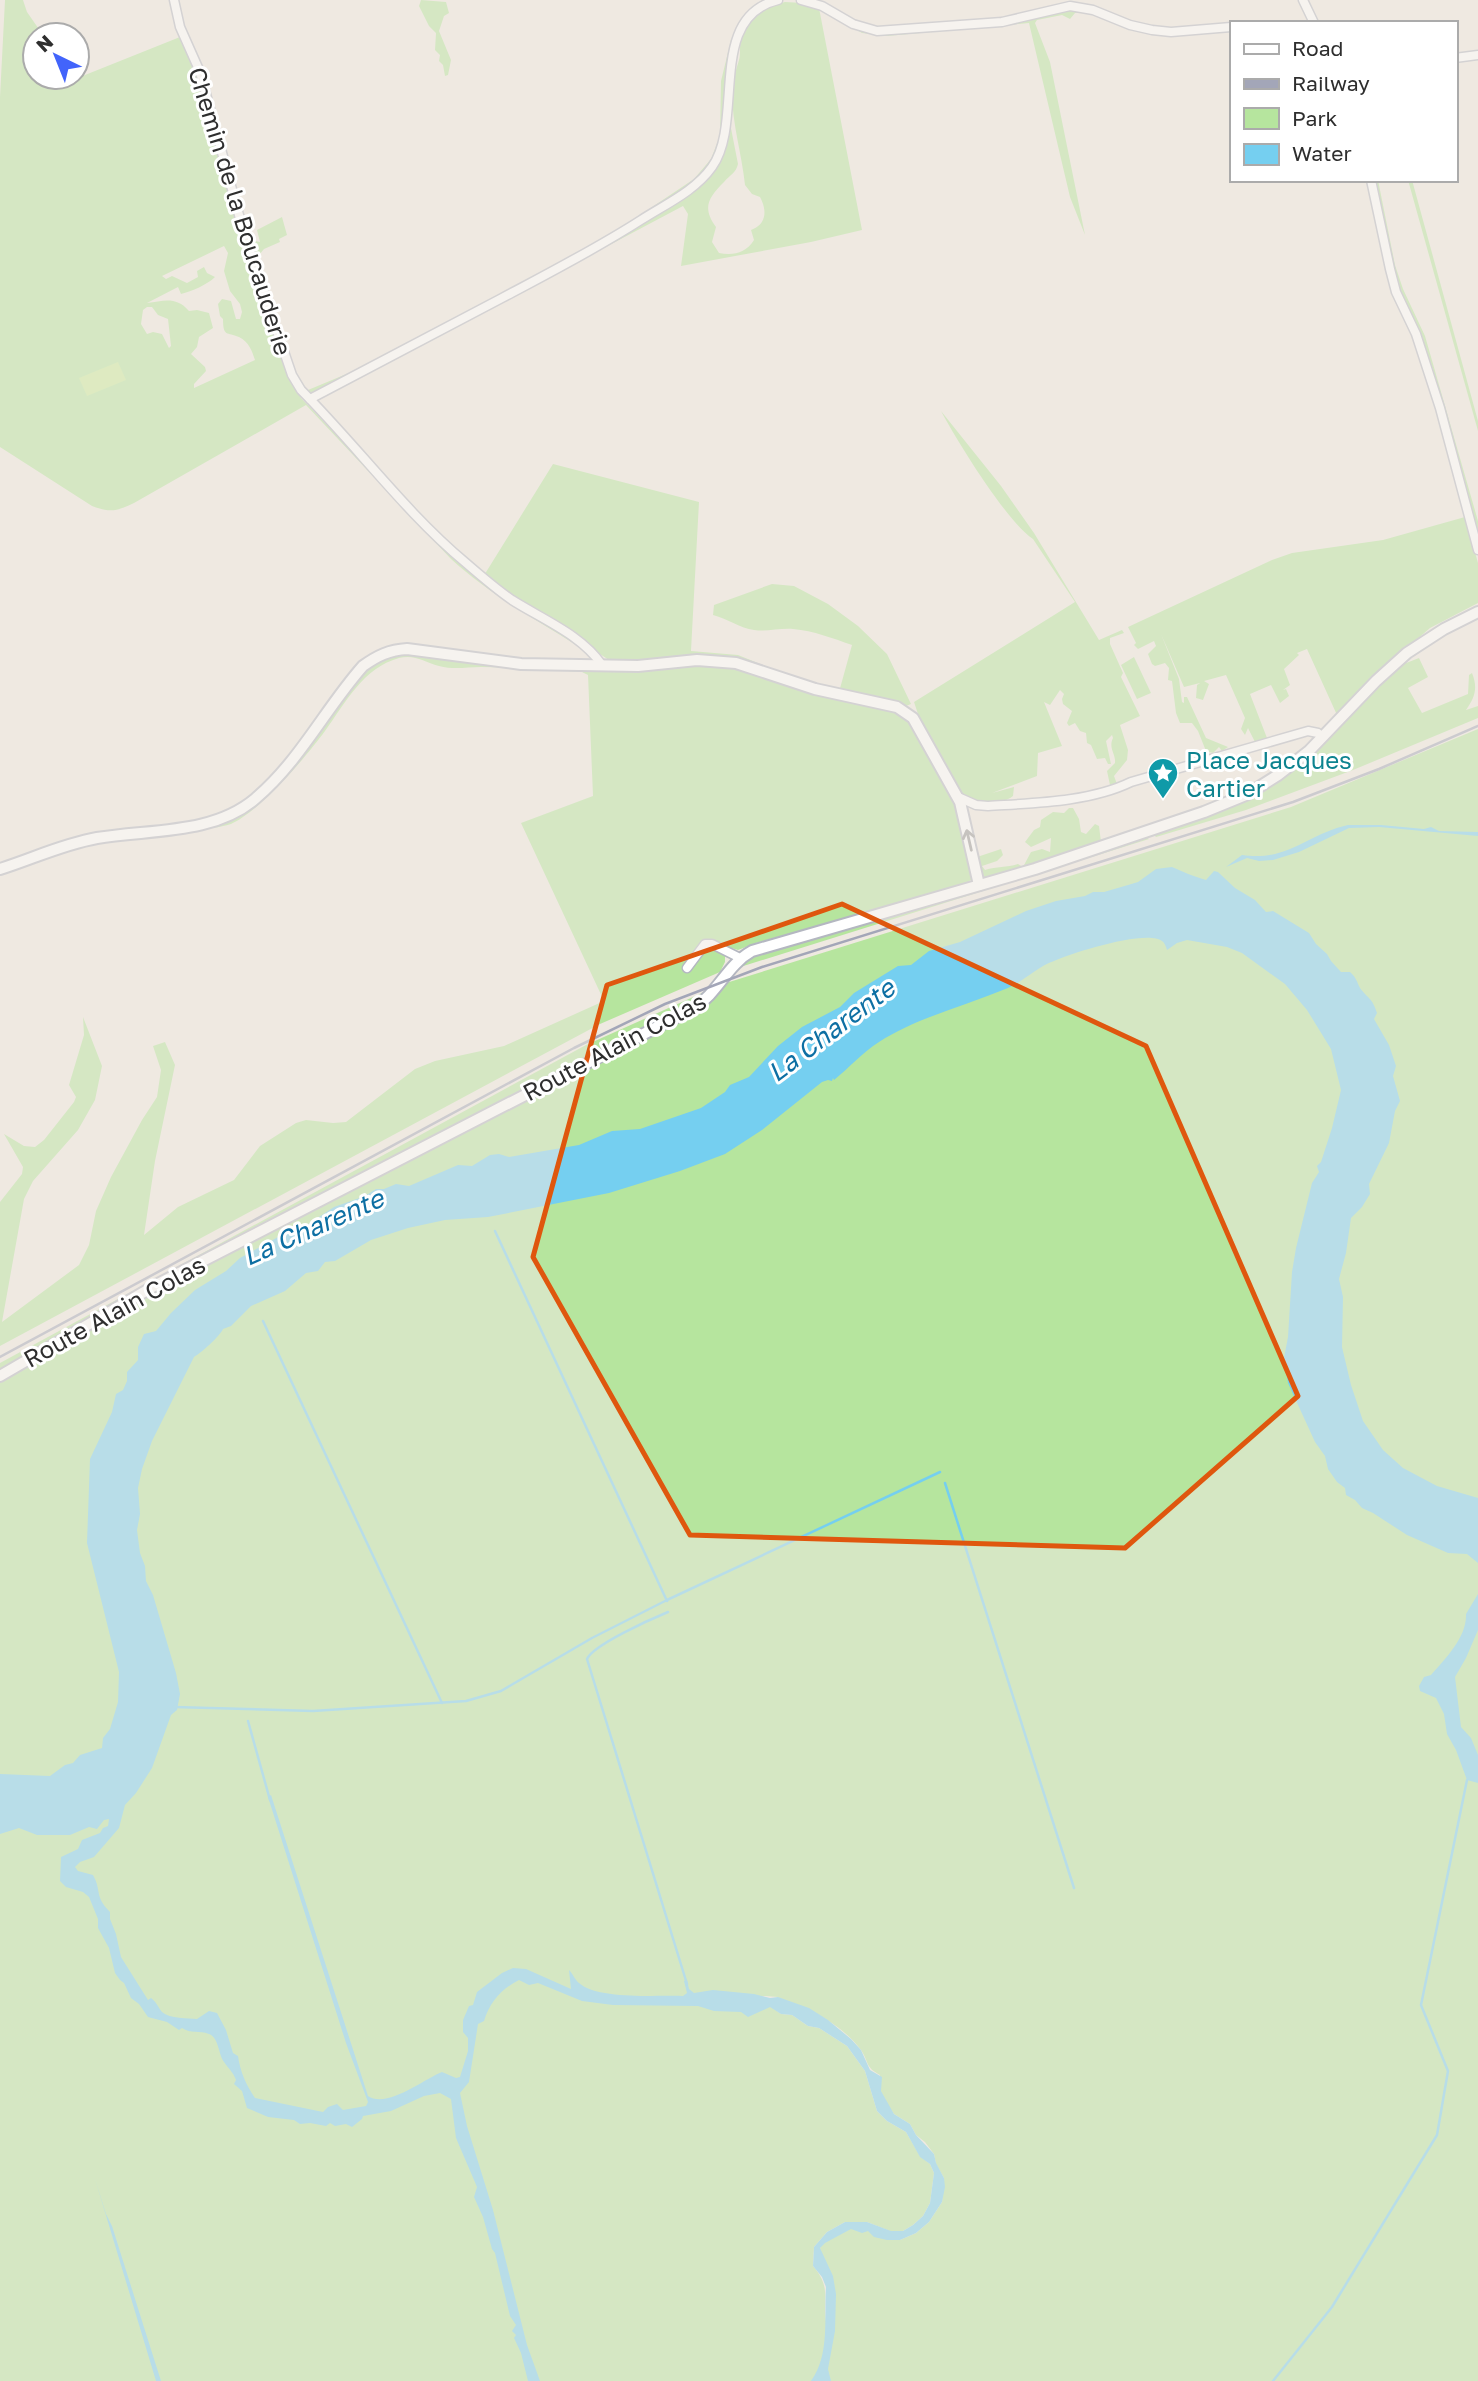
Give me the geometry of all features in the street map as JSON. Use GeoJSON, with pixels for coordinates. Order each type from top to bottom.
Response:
{"type":"FeatureCollection","features":[{"type":"Feature","properties":{"kind":"street","name":"Chemin de la Boucauderie"},"geometry":{"type":"LineString","coordinates":[[174,0],[180,27],[200,72],[250,254],[300,390],[464,562],[509,597],[581,642],[594,652],[602,665]]}},
{"type":"Feature","properties":{"kind":"street"},"geometry":{"type":"LineString","coordinates":[[310,399],[606,242],[699,183],[714,165],[723,146],[734,51],[742,28],[753,12],[778,0]]}},
{"type":"Feature","properties":{"kind":"street"},"geometry":{"type":"LineString","coordinates":[[801,0],[822,6],[865,29],[888,32],[1002,22],[1070,6],[1093,10],[1130,25],[1152,30],[1171,32],[1230,27]]}},
{"type":"Feature","properties":{"kind":"street"},"geometry":{"type":"LineString","coordinates":[[1303,0],[1313,21]]}},
{"type":"Feature","properties":{"kind":"street"},"geometry":{"type":"LineString","coordinates":[[1457,58],[1478,55]]}},
{"type":"Feature","properties":{"kind":"street"},"geometry":{"type":"LineString","coordinates":[[1371,182],[1396,292],[1416,334],[1436,395],[1478,550]]}},
{"type":"Feature","properties":{"kind":"street","name":"Route Alain Colas"},"geometry":{"type":"LineString","coordinates":[[0,1376],[168,1279],[694,1008],[710,997],[740,958],[752,951],[772,943],[1062,861],[1227,804],[1271,780],[1323,737],[1381,676],[1407,653],[1478,611]]}},
{"type":"Feature","properties":{"kind":"street"},"geometry":{"type":"LineString","coordinates":[[0,869],[35,855],[95,838],[199,825],[240,810],[298,754],[363,666],[394,650],[425,650],[521,664],[638,666],[697,660],[736,663],[814,689],[897,707],[913,718],[962,807],[978,886]]}},
{"type":"Feature","properties":{"kind":"street"},"geometry":{"type":"LineString","coordinates":[[956,795],[976,805],[988,806],[1089,797],[1114,791],[1131,782],[1308,731],[1323,737]]}},
{"type":"Feature","properties":{"kind":"street"},"geometry":{"type":"LineString","coordinates":[[687,968],[705,944],[712,944],[740,958]]}},
{"type":"Feature","properties":{"kind":"highlighted area"},"geometry":{"type":"Polygon","coordinates":[[[842,904],[1146,1046],[1298,1396],[1125,1548],[690,1535],[533,1257],[607,985],[842,904]]]}},
{"type":"Feature","properties":{"kind":"green space"},"geometry":{"type":"Polygon","coordinates":[[[5,0],[23,0],[33,21],[21,21],[21,91],[91,91],[91,73],[180,37],[201,85],[250,246],[255,241],[260,242],[257,230],[282,217],[287,235],[259,255],[265,288],[283,342],[301,382],[308,390],[356,370],[493,298],[353,375],[313,393],[295,386],[301,398],[454,557],[590,654],[501,598],[451,559],[306,405],[134,503],[114,510],[92,506],[0,447],[0,97],[5,0]],[[224,246],[162,276],[166,279],[172,276],[187,283],[198,277],[197,271],[204,267],[207,273],[215,277],[181,294],[178,287],[147,303],[174,301],[189,311],[209,313],[213,328],[199,337],[197,347],[191,354],[206,371],[194,384],[194,388],[255,360],[245,341],[225,331],[220,316],[218,304],[222,299],[231,301],[236,319],[240,319],[242,312],[240,304],[230,291],[224,271],[228,253],[224,246]],[[152,307],[143,310],[141,324],[147,334],[162,334],[169,348],[168,319],[158,315],[152,307]]]}},
{"type":"Feature","properties":{"kind":"green space"},"geometry":{"type":"Polygon","coordinates":[[[421,0],[446,2],[449,13],[444,16],[439,31],[451,60],[448,75],[445,76],[443,65],[439,61],[440,55],[435,50],[436,33],[429,26],[419,6],[421,0]]]}},
{"type":"Feature","properties":{"kind":"green space"},"geometry":{"type":"Polygon","coordinates":[[[785,2],[803,3],[819,8],[862,230],[681,266],[688,214],[683,206],[602,249],[654,216],[591,248],[694,179],[711,159],[720,136],[721,81],[731,40],[745,16],[732,52],[717,165],[729,118],[738,164],[714,193],[708,209],[716,227],[712,242],[719,253],[739,253],[751,244],[754,240],[751,230],[763,220],[764,207],[760,197],[752,194],[745,185],[734,116],[733,84],[740,57],[741,39],[747,24],[763,10],[785,2]]]}},
{"type":"Feature","properties":{"kind":"green space"},"geometry":{"type":"Polygon","coordinates":[[[1062,7],[1087,11],[1102,18],[1085,12],[1075,13],[1070,19],[1062,15],[1037,20],[1035,23],[1050,62],[1085,235],[1070,197],[1029,23],[887,36],[862,33],[831,15],[861,30],[997,25],[1062,7]]]}},
{"type":"Feature","properties":{"kind":"green space"},"geometry":{"type":"Polygon","coordinates":[[[1375,182],[1378,182],[1395,265],[1425,336],[1478,521],[1478,536],[1419,335],[1397,282],[1375,182]]]}},
{"type":"Feature","properties":{"kind":"green space"},"geometry":{"type":"Polygon","coordinates":[[[1409,182],[1413,182],[1478,421],[1478,431],[1409,182]]]}},
{"type":"Feature","properties":{"kind":"green space"},"geometry":{"type":"Polygon","coordinates":[[[118,362],[126,380],[87,396],[79,378],[118,362]]]}},
{"type":"Feature","properties":{"kind":"green space"},"geometry":{"type":"Polygon","coordinates":[[[941,411],[1001,486],[1034,533],[1099,640],[1122,630],[1124,633],[1110,638],[1110,644],[1123,673],[1121,677],[1140,716],[1120,725],[1128,750],[1127,760],[1114,776],[1117,784],[1110,785],[1107,771],[1115,763],[1112,735],[1106,741],[1111,764],[1108,764],[1105,758],[1097,759],[1091,745],[1087,743],[1086,733],[1080,731],[1075,723],[1069,726],[1067,723],[1072,711],[1063,704],[1064,694],[1060,690],[1050,705],[1044,702],[1062,746],[1038,753],[1037,776],[992,793],[1014,787],[1013,796],[1000,802],[976,801],[957,791],[919,717],[914,702],[1075,602],[1033,539],[1010,516],[983,480],[941,411]]]}},
{"type":"Feature","properties":{"kind":"green space"},"geometry":{"type":"Polygon","coordinates":[[[553,464],[699,502],[691,651],[738,655],[770,668],[737,660],[609,660],[483,577],[553,464]]]}},
{"type":"Feature","properties":{"kind":"green space"},"geometry":{"type":"Polygon","coordinates":[[[1465,517],[1478,563],[1478,603],[1430,628],[1369,681],[1337,715],[1307,649],[1297,653],[1299,655],[1284,669],[1290,685],[1283,690],[1286,689],[1289,696],[1280,703],[1271,685],[1250,694],[1267,738],[1255,742],[1248,728],[1245,735],[1241,729],[1245,718],[1226,675],[1204,681],[1209,684],[1203,700],[1196,698],[1197,685],[1200,683],[1184,687],[1161,634],[1179,679],[1182,702],[1184,703],[1184,697],[1187,697],[1206,738],[1228,747],[1222,751],[1219,747],[1213,753],[1206,751],[1192,723],[1180,723],[1172,681],[1168,680],[1169,668],[1165,663],[1155,666],[1152,664],[1148,654],[1156,646],[1154,641],[1138,649],[1134,645],[1136,643],[1128,627],[1272,560],[1292,553],[1383,540],[1465,517]]]}},
{"type":"Feature","properties":{"kind":"green space"},"geometry":{"type":"Polygon","coordinates":[[[772,584],[794,586],[828,604],[858,626],[887,654],[911,704],[906,706],[839,692],[852,645],[801,630],[749,629],[713,615],[714,605],[772,584]]]}},
{"type":"Feature","properties":{"kind":"green space"},"geometry":{"type":"Polygon","coordinates":[[[404,652],[463,660],[681,667],[716,664],[744,668],[884,706],[905,716],[954,797],[974,878],[963,885],[738,950],[725,946],[725,962],[720,972],[600,1024],[0,1346],[0,1202],[22,1174],[23,1167],[4,1134],[24,1146],[35,1147],[44,1140],[74,1102],[76,1097],[69,1085],[84,1035],[83,1017],[102,1066],[95,1100],[78,1130],[33,1181],[24,1199],[2,1322],[79,1265],[89,1245],[96,1211],[111,1177],[157,1097],[161,1070],[153,1046],[165,1042],[175,1065],[155,1161],[144,1235],[178,1207],[234,1180],[260,1146],[296,1123],[306,1120],[346,1122],[415,1069],[435,1061],[504,1046],[604,1001],[521,823],[593,796],[588,675],[582,672],[450,668],[410,657],[386,663],[356,687],[306,755],[255,808],[231,824],[194,830],[243,812],[353,682],[377,660],[404,652]]]}},
{"type":"Feature","properties":{"kind":"green space"},"geometry":{"type":"Polygon","coordinates":[[[1134,657],[1151,693],[1137,699],[1121,665],[1134,657]]]}},
{"type":"Feature","properties":{"kind":"green space"},"geometry":{"type":"Polygon","coordinates":[[[1419,658],[1428,677],[1408,688],[1422,713],[1468,694],[1469,675],[1472,673],[1475,692],[1466,710],[1478,706],[1478,718],[1353,770],[1246,810],[1156,837],[1154,835],[1265,789],[1291,772],[1331,735],[1368,694],[1401,665],[1419,658]]]}},
{"type":"Feature","properties":{"kind":"green space"},"geometry":{"type":"Polygon","coordinates":[[[1478,729],[1478,2381],[0,2381],[0,1809],[49,1819],[115,1805],[0,1784],[0,1378],[6,1379],[19,1367],[57,1349],[60,1343],[71,1341],[310,1207],[366,1183],[367,1178],[423,1150],[433,1148],[495,1116],[499,1110],[507,1110],[628,1047],[635,1040],[656,1033],[707,1004],[726,983],[1291,807],[1478,729]],[[747,1997],[749,2007],[764,2009],[770,2006],[781,2014],[792,2015],[808,2026],[819,2028],[847,2046],[865,2071],[877,2111],[887,2121],[906,2132],[934,2173],[930,2203],[923,2216],[913,2225],[903,2231],[890,2231],[867,2222],[845,2222],[827,2232],[814,2247],[813,2266],[825,2288],[827,2326],[828,2283],[818,2261],[821,2243],[837,2231],[852,2227],[872,2230],[888,2240],[900,2240],[916,2233],[929,2222],[942,2202],[944,2178],[934,2154],[925,2142],[916,2135],[910,2124],[894,2114],[880,2095],[880,2075],[870,2067],[856,2044],[819,2015],[784,2007],[778,1997],[747,1997]]]}},
{"type":"Feature","properties":{"kind":"green space"},"geometry":{"type":"Polygon","coordinates":[[[1073,808],[1079,819],[1081,832],[1086,834],[1095,824],[1099,826],[1101,842],[1146,837],[1149,839],[737,968],[749,957],[984,880],[979,876],[974,858],[1001,849],[1003,855],[997,861],[982,866],[985,870],[1018,864],[1023,867],[1031,852],[1042,849],[1050,852],[1051,838],[1031,847],[1025,842],[1034,830],[1040,827],[1041,820],[1053,812],[1064,813],[1073,808]]]}},
{"type":"Feature","properties":{"kind":"green space"},"geometry":{"type":"Polygon","coordinates":[[[711,989],[696,1003],[187,1263],[100,1310],[0,1371],[0,1363],[586,1045],[711,989]]]}},
{"type":"Feature","properties":{"kind":"water"},"geometry":{"type":"Polygon","coordinates":[[[1348,825],[1424,829],[1431,827],[1439,831],[1478,832],[1478,836],[1379,827],[1349,828],[1299,852],[1273,860],[1247,858],[1226,867],[1242,855],[1272,855],[1348,825]]]}},
{"type":"Feature","properties":{"kind":"water","name":"La Charente"},"geometry":{"type":"Polygon","coordinates":[[[1172,867],[1206,880],[1214,871],[1218,872],[1235,888],[1255,900],[1266,912],[1273,911],[1309,933],[1341,972],[1352,974],[1372,1001],[1377,1013],[1374,1019],[1389,1045],[1396,1066],[1393,1076],[1400,1101],[1395,1111],[1389,1143],[1369,1184],[1370,1194],[1351,1218],[1339,1279],[1343,1297],[1342,1347],[1363,1421],[1383,1450],[1403,1468],[1437,1486],[1478,1498],[1478,1563],[1467,1554],[1448,1553],[1407,1535],[1362,1508],[1346,1495],[1345,1488],[1328,1469],[1325,1456],[1315,1442],[1288,1383],[1284,1358],[1296,1248],[1312,1183],[1319,1172],[1317,1166],[1321,1162],[1332,1128],[1341,1090],[1331,1049],[1307,1010],[1285,984],[1242,953],[1227,947],[1187,940],[1167,950],[1162,941],[1141,938],[1076,953],[1036,970],[1008,988],[894,1033],[873,1046],[834,1080],[833,1078],[832,1081],[822,1082],[762,1130],[725,1154],[680,1171],[609,1193],[488,1217],[445,1220],[408,1228],[371,1240],[335,1261],[325,1262],[318,1271],[306,1273],[285,1291],[251,1306],[194,1357],[152,1441],[138,1488],[140,1514],[137,1530],[146,1581],[153,1595],[180,1694],[177,1710],[171,1715],[152,1768],[125,1805],[119,1828],[94,1857],[75,1867],[78,1871],[93,1875],[102,1902],[110,1912],[121,1957],[148,2000],[151,1998],[162,2012],[174,2017],[197,2019],[209,2011],[217,2013],[255,2098],[323,2112],[337,2104],[343,2110],[366,2106],[368,2102],[346,2043],[268,1797],[271,1795],[368,2096],[385,2099],[395,2096],[442,2072],[460,2077],[468,2051],[463,2020],[469,2006],[473,2005],[477,1992],[513,1968],[526,1969],[571,1989],[569,1970],[578,1982],[588,1988],[629,1996],[683,1996],[687,1993],[684,1981],[687,1980],[689,1989],[694,1993],[713,1990],[778,1997],[809,2008],[828,2020],[861,2050],[870,2070],[882,2077],[881,2091],[894,2114],[910,2124],[916,2135],[934,2154],[944,2178],[942,2202],[929,2222],[916,2233],[900,2240],[887,2240],[874,2237],[868,2231],[862,2233],[851,2229],[820,2248],[833,2276],[836,2294],[835,2331],[828,2369],[831,2381],[811,2381],[824,2348],[826,2287],[813,2266],[814,2247],[827,2232],[845,2222],[867,2222],[891,2231],[903,2231],[913,2225],[923,2216],[930,2203],[934,2173],[930,2164],[920,2157],[906,2132],[887,2121],[877,2111],[865,2071],[847,2046],[819,2028],[808,2026],[792,2015],[781,2014],[770,2007],[748,2017],[741,2012],[714,2011],[698,2006],[613,2005],[582,2001],[538,1983],[529,1985],[519,1980],[497,1997],[484,2021],[478,2024],[469,2082],[460,2093],[527,2345],[540,2381],[528,2381],[514,2338],[516,2335],[512,2331],[516,2325],[510,2316],[495,2253],[474,2197],[477,2187],[456,2138],[451,2099],[440,2093],[424,2096],[391,2111],[363,2116],[352,2127],[330,2123],[326,2126],[300,2124],[294,2120],[268,2117],[247,2108],[242,2091],[234,2084],[235,2077],[224,2062],[212,2036],[182,2028],[179,2030],[167,2022],[148,2017],[131,1998],[124,1983],[115,1973],[109,1948],[98,1928],[98,1919],[89,1897],[83,1892],[66,1887],[60,1881],[61,1857],[78,1849],[82,1840],[100,1833],[108,1826],[109,1819],[104,1820],[97,1829],[89,1827],[70,1835],[37,1835],[19,1828],[0,1834],[0,1774],[50,1776],[65,1765],[73,1763],[80,1755],[102,1748],[103,1738],[110,1729],[118,1702],[119,1672],[87,1543],[90,1459],[112,1412],[116,1394],[123,1390],[127,1372],[138,1360],[138,1347],[144,1334],[156,1331],[195,1290],[226,1271],[240,1258],[280,1236],[301,1229],[334,1207],[365,1196],[376,1189],[396,1184],[409,1186],[458,1165],[472,1166],[490,1155],[509,1157],[579,1145],[612,1131],[640,1129],[701,1108],[725,1092],[730,1085],[749,1077],[778,1046],[802,1027],[840,1007],[854,993],[898,966],[911,965],[929,951],[960,942],[1026,911],[1056,901],[1138,882],[1156,869],[1172,867]]]}},
{"type":"Feature","properties":{"kind":"water"},"geometry":{"type":"Polygon","coordinates":[[[1478,1594],[1478,1630],[1455,1677],[1461,1727],[1471,1738],[1478,1755],[1478,1783],[1467,1780],[1447,1734],[1444,1714],[1436,1698],[1420,1691],[1419,1686],[1424,1677],[1431,1675],[1455,1647],[1463,1631],[1466,1614],[1478,1594]]]}},
{"type":"Feature","properties":{"kind":"water"},"geometry":{"type":"Polygon","coordinates":[[[95,2179],[112,2226],[161,2381],[156,2381],[95,2179]]]}},
{"type":"Feature","properties":{"kind":"waterway"},"geometry":{"type":"LineString","coordinates":[[495,1231],[667,1601]]}},
{"type":"Feature","properties":{"kind":"waterway"},"geometry":{"type":"LineString","coordinates":[[263,1321],[442,1703]]}},
{"type":"Feature","properties":{"kind":"waterway"},"geometry":{"type":"LineString","coordinates":[[174,1707],[313,1711],[466,1701],[501,1691],[592,1638],[667,1600],[940,1472]]}},
{"type":"Feature","properties":{"kind":"waterway"},"geometry":{"type":"LineString","coordinates":[[945,1483],[1074,1888]]}},
{"type":"Feature","properties":{"kind":"waterway"},"geometry":{"type":"LineString","coordinates":[[668,1612],[611,1640],[587,1659],[687,1984]]}},
{"type":"Feature","properties":{"kind":"waterway"},"geometry":{"type":"LineString","coordinates":[[248,1721],[270,1800]]}},
{"type":"Feature","properties":{"kind":"waterway"},"geometry":{"type":"LineString","coordinates":[[1273,2381],[1332,2307],[1437,2135],[1448,2071],[1421,2005],[1467,1780]]}},
{"type":"Feature","properties":{"kind":"railway"},"geometry":{"type":"LineString","coordinates":[[0,1357],[574,1048],[665,1004],[762,967],[1293,802],[1379,769],[1478,726]]}},
{"type":"Feature","properties":{"kind":"place","name":"Place Jacques Cartier"},"geometry":{"type":"Point","coordinates":[1163,800]}}]}
